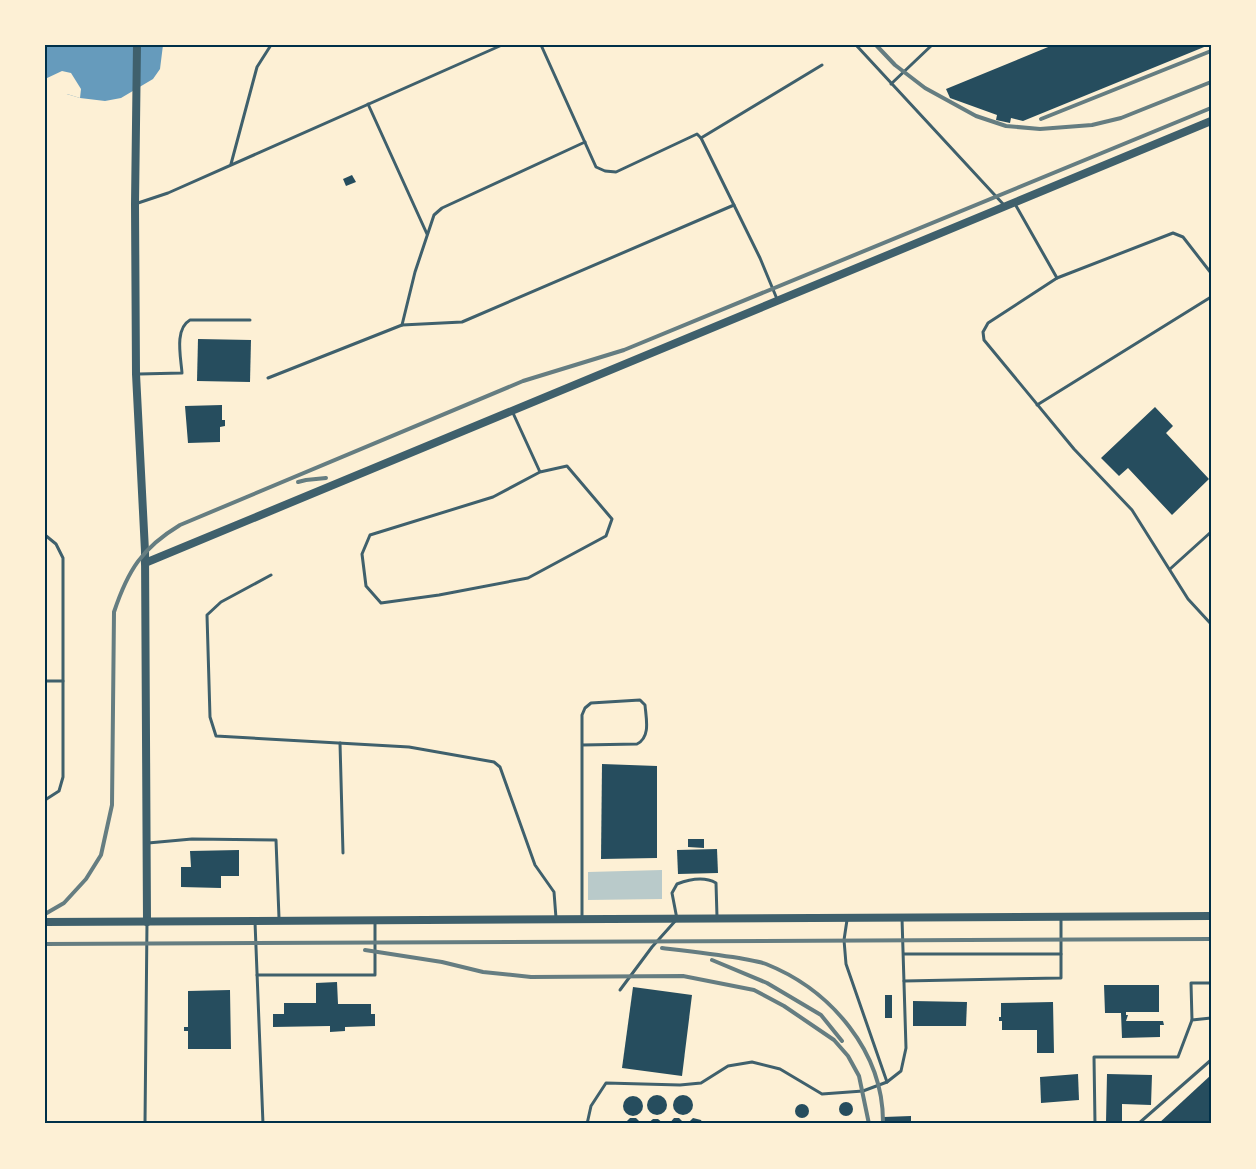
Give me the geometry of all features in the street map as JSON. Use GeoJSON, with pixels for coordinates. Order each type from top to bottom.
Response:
{"type":"FeatureCollection","features":[{"type":"Feature","properties":{"kind":"street"},"geometry":{"type":"LineString","coordinates":[[137,45],[136,374],[146,563],[147,922]]}},
{"type":"Feature","properties":{"kind":"street"},"geometry":{"type":"LineString","coordinates":[[146,563],[1209,124]]}},
{"type":"Feature","properties":{"kind":"street"},"geometry":{"type":"LineString","coordinates":[[45,922],[1211,916]]}},
{"type":"Feature","properties":{"kind":"lane"},"geometry":{"type":"LineString","coordinates":[[231,166],[257,66],[271,45]]}},
{"type":"Feature","properties":{"kind":"lane"},"geometry":{"type":"LineString","coordinates":[[135,204],[168,193],[231,166],[502,45]]}},
{"type":"Feature","properties":{"kind":"lane"},"geometry":{"type":"LineString","coordinates":[[541,45],[596,167],[616,172],[697,134],[701,138],[760,258],[777,301]]}},
{"type":"Feature","properties":{"kind":"lane"},"geometry":{"type":"LineString","coordinates":[[856,45],[891,84],[1010,205],[1057,278]]}},
{"type":"Feature","properties":{"kind":"lane"},"geometry":{"type":"LineString","coordinates":[[891,84],[932,45]]}},
{"type":"Feature","properties":{"kind":"lane"},"geometry":{"type":"LineString","coordinates":[[701,138],[822,65]]}},
{"type":"Feature","properties":{"kind":"lane"},"geometry":{"type":"LineString","coordinates":[[368,104],[427,236]]}},
{"type":"Feature","properties":{"kind":"lane"},"geometry":{"type":"LineString","coordinates":[[402,325],[415,272],[434,215],[442,208],[585,142]]}},
{"type":"Feature","properties":{"kind":"lane"},"geometry":{"type":"LineString","coordinates":[[268,378],[402,325],[462,322],[734,205]]}},
{"type":"Feature","properties":{"kind":"lane"},"geometry":{"type":"LineString","coordinates":[[1211,273],[1183,237],[1173,233],[1057,278],[988,323],[983,332],[984,340],[1036,405],[1132,510],[1188,599],[1211,624]]}},
{"type":"Feature","properties":{"kind":"lane"},"geometry":{"type":"LineString","coordinates":[[1036,405],[1211,297]]}},
{"type":"Feature","properties":{"kind":"lane"},"geometry":{"type":"LineString","coordinates":[[136,374],[182,373],[180,333],[185,322],[190,320],[250,320]]}},
{"type":"Feature","properties":{"kind":"lane"},"geometry":{"type":"LineString","coordinates":[[512,411],[540,472]]}},
{"type":"Feature","properties":{"kind":"lane"},"geometry":{"type":"LineString","coordinates":[[567,466],[612,519],[606,536],[528,578],[439,595],[381,603],[366,586],[362,554],[370,535],[494,497],[540,472],[567,466]]}},
{"type":"Feature","properties":{"kind":"lane"},"geometry":{"type":"LineString","coordinates":[[1170,570],[1211,532]]}},
{"type":"Feature","properties":{"kind":"lane"},"geometry":{"type":"LineString","coordinates":[[45,535],[56,544],[63,558],[63,782],[55,795],[45,800]]}},
{"type":"Feature","properties":{"kind":"lane"},"geometry":{"type":"LineString","coordinates":[[271,574],[221,602],[207,615],[210,717],[216,736],[409,747],[494,762],[500,767],[535,865],[554,892],[557,920]]}},
{"type":"Feature","properties":{"kind":"lane"},"geometry":{"type":"LineString","coordinates":[[45,681],[63,681]]}},
{"type":"Feature","properties":{"kind":"lane"},"geometry":{"type":"LineString","coordinates":[[582,745],[637,744],[643,741],[646,734],[645,705],[640,700],[591,703],[582,715],[582,745],[582,920]]}},
{"type":"Feature","properties":{"kind":"lane"},"geometry":{"type":"LineString","coordinates":[[340,743],[343,853]]}},
{"type":"Feature","properties":{"kind":"lane"},"geometry":{"type":"LineString","coordinates":[[146,844],[192,839],[276,840],[279,921]]}},
{"type":"Feature","properties":{"kind":"lane"},"geometry":{"type":"LineString","coordinates":[[621,990],[652,947],[676,919],[672,893],[677,884],[687,880],[709,879],[716,883],[717,919]]}},
{"type":"Feature","properties":{"kind":"lane"},"geometry":{"type":"LineString","coordinates":[[904,981],[1060,978],[1061,917]]}},
{"type":"Feature","properties":{"kind":"lane"},"geometry":{"type":"LineString","coordinates":[[847,918],[844,940],[846,964],[886,1082]]}},
{"type":"Feature","properties":{"kind":"lane"},"geometry":{"type":"LineString","coordinates":[[587,1124],[591,1106],[606,1083],[680,1085],[701,1083],[728,1066],[752,1062],[780,1069],[822,1094],[863,1091],[886,1082],[901,1071],[906,1048],[902,918]]}},
{"type":"Feature","properties":{"kind":"lane"},"geometry":{"type":"LineString","coordinates":[[257,975],[375,975],[375,921]]}},
{"type":"Feature","properties":{"kind":"lane"},"geometry":{"type":"LineString","coordinates":[[145,1124],[147,922]]}},
{"type":"Feature","properties":{"kind":"lane"},"geometry":{"type":"LineString","coordinates":[[255,922],[263,1124]]}},
{"type":"Feature","properties":{"kind":"lane"},"geometry":{"type":"LineString","coordinates":[[903,954],[1061,954]]}},
{"type":"Feature","properties":{"kind":"lane"},"geometry":{"type":"LineString","coordinates":[[1095,1124],[1094,1057],[1178,1057],[1192,1020],[1191,983],[1211,983]]}},
{"type":"Feature","properties":{"kind":"lane"},"geometry":{"type":"LineString","coordinates":[[1192,1020],[1211,1018]]}},
{"type":"Feature","properties":{"kind":"lane"},"geometry":{"type":"LineString","coordinates":[[1138,1124],[1211,1060]]}},
{"type":"Feature","properties":{"kind":"shaded area"},"geometry":{"type":"Polygon","coordinates":[[[662,870],[662,899],[588,900],[588,872],[662,870]]]}},
{"type":"Feature","properties":{"kind":"water"},"geometry":{"type":"Polygon","coordinates":[[[45,45],[163,45],[160,69],[153,79],[121,98],[105,101],[80,98],[60,92],[45,99],[45,45]]]}},
{"type":"Feature","properties":{"kind":"pier"},"geometry":{"type":"Polygon","coordinates":[[[62,71],[71,73],[81,89],[80,98],[67,94],[45,102],[45,79],[62,71]]]}},
{"type":"Feature","properties":{"kind":"building"},"geometry":{"type":"Polygon","coordinates":[[[1053,45],[1209,45],[1023,121],[1011,118],[1010,123],[996,120],[997,115],[950,98],[946,89],[1053,45]]]}},
{"type":"Feature","properties":{"kind":"building"},"geometry":{"type":"Polygon","coordinates":[[[352,175],[356,182],[346,186],[343,179],[352,175]]]}},
{"type":"Feature","properties":{"kind":"building"},"geometry":{"type":"Polygon","coordinates":[[[198,339],[251,340],[250,382],[197,381],[198,339]]]}},
{"type":"Feature","properties":{"kind":"building"},"geometry":{"type":"Polygon","coordinates":[[[222,405],[222,420],[225,420],[225,426],[220,427],[220,442],[188,443],[185,406],[222,405]]]}},
{"type":"Feature","properties":{"kind":"building"},"geometry":{"type":"Polygon","coordinates":[[[1155,407],[1173,426],[1166,433],[1209,479],[1172,515],[1128,468],[1119,476],[1101,458],[1155,407]]]}},
{"type":"Feature","properties":{"kind":"building"},"geometry":{"type":"Polygon","coordinates":[[[602,764],[657,766],[657,858],[601,859],[602,764]]]}},
{"type":"Feature","properties":{"kind":"building"},"geometry":{"type":"Polygon","coordinates":[[[688,839],[704,839],[704,848],[688,847],[688,839]]]}},
{"type":"Feature","properties":{"kind":"building"},"geometry":{"type":"Polygon","coordinates":[[[717,849],[718,873],[678,874],[677,850],[717,849]]]}},
{"type":"Feature","properties":{"kind":"building"},"geometry":{"type":"Polygon","coordinates":[[[239,850],[239,876],[221,876],[221,888],[181,887],[181,867],[191,867],[190,851],[239,850]]]}},
{"type":"Feature","properties":{"kind":"building"},"geometry":{"type":"Polygon","coordinates":[[[337,982],[338,1004],[371,1004],[371,1014],[375,1014],[375,1026],[345,1027],[345,1031],[330,1032],[330,1026],[273,1027],[273,1014],[284,1014],[284,1003],[316,1003],[316,983],[337,982]]]}},
{"type":"Feature","properties":{"kind":"building"},"geometry":{"type":"Polygon","coordinates":[[[1104,985],[1159,985],[1159,1012],[1126,1012],[1128,1015],[1126,1021],[1163,1021],[1164,1025],[1160,1025],[1160,1037],[1122,1038],[1121,1013],[1105,1013],[1104,985]]]}},
{"type":"Feature","properties":{"kind":"building"},"geometry":{"type":"Polygon","coordinates":[[[633,987],[692,995],[682,1076],[622,1068],[633,987]]]}},
{"type":"Feature","properties":{"kind":"building"},"geometry":{"type":"Polygon","coordinates":[[[230,990],[231,1049],[188,1049],[188,1031],[184,1031],[184,1027],[188,1027],[188,991],[230,990]]]}},
{"type":"Feature","properties":{"kind":"building"},"geometry":{"type":"Polygon","coordinates":[[[885,995],[892,995],[892,1018],[885,1018],[885,995]]]}},
{"type":"Feature","properties":{"kind":"building"},"geometry":{"type":"Polygon","coordinates":[[[913,1001],[967,1002],[966,1026],[913,1026],[913,1001]]]}},
{"type":"Feature","properties":{"kind":"building"},"geometry":{"type":"Polygon","coordinates":[[[1053,1002],[1054,1053],[1037,1053],[1037,1030],[1002,1030],[1002,1021],[999,1021],[1001,1003],[1053,1002]]]}},
{"type":"Feature","properties":{"kind":"building"},"geometry":{"type":"Polygon","coordinates":[[[1078,1074],[1079,1100],[1041,1103],[1040,1077],[1078,1074]]]}},
{"type":"Feature","properties":{"kind":"building"},"geometry":{"type":"Polygon","coordinates":[[[1107,1074],[1152,1075],[1151,1105],[1122,1104],[1122,1122],[1106,1122],[1107,1074]]]}},
{"type":"Feature","properties":{"kind":"building"},"geometry":{"type":"Polygon","coordinates":[[[1211,1075],[1211,1124],[1158,1124],[1211,1075]]]}},
{"type":"Feature","properties":{"kind":"building"},"geometry":{"type":"Polygon","coordinates":[[[657,1095],[664,1098],[667,1105],[664,1112],[657,1115],[650,1112],[647,1105],[650,1098],[657,1095]]]}},
{"type":"Feature","properties":{"kind":"building"},"geometry":{"type":"Polygon","coordinates":[[[683,1095],[690,1098],[693,1105],[690,1112],[683,1115],[676,1112],[673,1105],[676,1098],[683,1095]]]}},
{"type":"Feature","properties":{"kind":"building"},"geometry":{"type":"Polygon","coordinates":[[[633,1096],[640,1099],[643,1106],[640,1113],[633,1116],[626,1113],[623,1106],[626,1099],[633,1096]]]}},
{"type":"Feature","properties":{"kind":"building"},"geometry":{"type":"Polygon","coordinates":[[[843,1102],[849,1102],[853,1109],[849,1116],[843,1116],[839,1112],[839,1106],[843,1102]]]}},
{"type":"Feature","properties":{"kind":"building"},"geometry":{"type":"Polygon","coordinates":[[[799,1104],[805,1104],[809,1111],[805,1118],[799,1118],[795,1114],[795,1108],[799,1104]]]}},
{"type":"Feature","properties":{"kind":"building"},"geometry":{"type":"Polygon","coordinates":[[[911,1116],[911,1124],[884,1124],[884,1117],[911,1116]]]}},
{"type":"Feature","properties":{"kind":"building"},"geometry":{"type":"Polygon","coordinates":[[[630,1118],[636,1118],[642,1124],[624,1124],[630,1118]]]}},
{"type":"Feature","properties":{"kind":"building"},"geometry":{"type":"Polygon","coordinates":[[[674,1118],[679,1118],[685,1124],[669,1124],[674,1118]]]}},
{"type":"Feature","properties":{"kind":"building"},"geometry":{"type":"Polygon","coordinates":[[[693,1118],[701,1120],[703,1124],[687,1124],[693,1118]]]}},
{"type":"Feature","properties":{"kind":"building"},"geometry":{"type":"Polygon","coordinates":[[[653,1119],[658,1119],[664,1124],[647,1124],[653,1119]]]}},
{"type":"Feature","properties":{"kind":"railway"},"geometry":{"type":"LineString","coordinates":[[876,45],[895,65],[925,88],[976,116],[1006,126],[1040,129],[1092,125],[1121,118],[1211,82]]}},
{"type":"Feature","properties":{"kind":"railway"},"geometry":{"type":"LineString","coordinates":[[1041,119],[1211,51]]}},
{"type":"Feature","properties":{"kind":"railway"},"geometry":{"type":"LineString","coordinates":[[45,914],[64,903],[86,879],[101,855],[112,805],[114,612],[125,584],[138,561],[156,542],[180,525],[523,381],[624,350],[1211,108]]}},
{"type":"Feature","properties":{"kind":"railway"},"geometry":{"type":"LineString","coordinates":[[298,482],[326,478]]}},
{"type":"Feature","properties":{"kind":"railway"},"geometry":{"type":"LineString","coordinates":[[45,944],[1211,939]]}},
{"type":"Feature","properties":{"kind":"railway"},"geometry":{"type":"LineString","coordinates":[[662,948],[763,963],[790,975],[812,990],[832,1007],[864,1049],[874,1072],[881,1098],[883,1124]]}},
{"type":"Feature","properties":{"kind":"railway"},"geometry":{"type":"LineString","coordinates":[[365,950],[442,962],[483,972],[531,977],[683,976],[754,990],[784,1006],[834,1040],[848,1056],[859,1076],[869,1124]]}},
{"type":"Feature","properties":{"kind":"railway"},"geometry":{"type":"LineString","coordinates":[[712,960],[767,983],[821,1015],[842,1041]]}}]}
